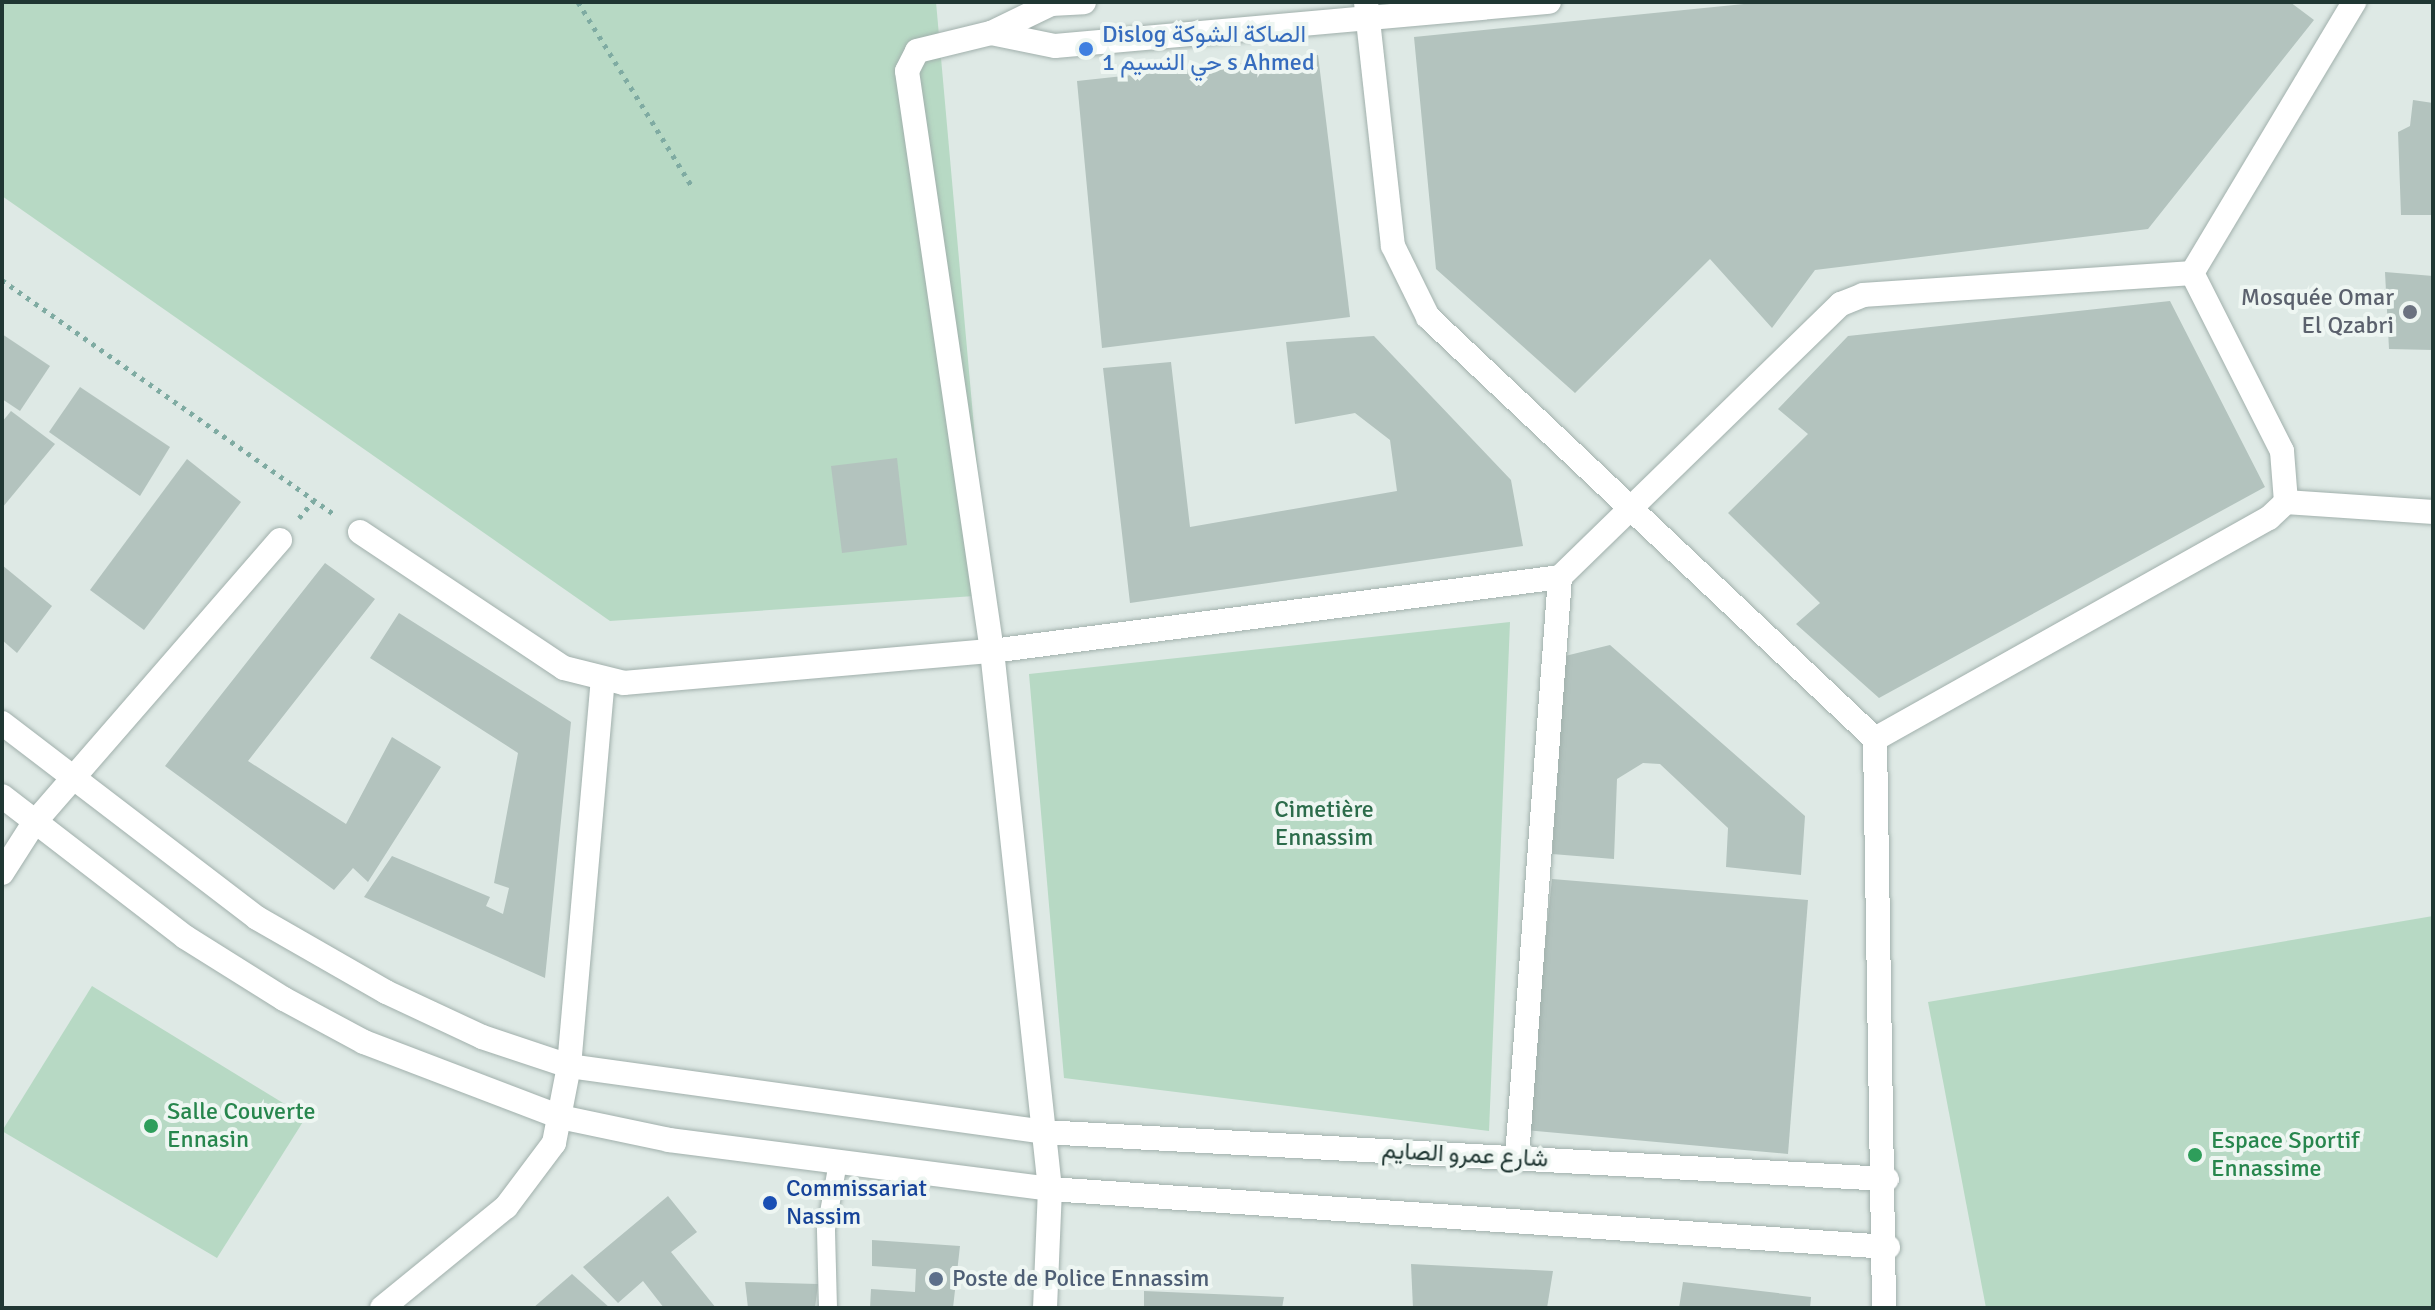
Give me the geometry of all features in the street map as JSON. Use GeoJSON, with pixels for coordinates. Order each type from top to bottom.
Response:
{"type":"FeatureCollection","features":[{"type":"Feature","properties":{"kind":"street"},"geometry":{"type":"LineString","coordinates":[[1045,1308],[1050,1189],[992,651],[907,81],[917,51],[991,33],[1051,3],[1084,2]]}},
{"type":"Feature","properties":{"kind":"street"},"geometry":{"type":"LineString","coordinates":[[991,33],[1055,46],[1367,12],[1549,2]]}},
{"type":"Feature","properties":{"kind":"street"},"geometry":{"type":"LineString","coordinates":[[1051,3],[1055,46]]}},
{"type":"Feature","properties":{"kind":"street"},"geometry":{"type":"LineString","coordinates":[[2192,273],[2346,5]]}},
{"type":"Feature","properties":{"kind":"street"},"geometry":{"type":"LineString","coordinates":[[1367,12],[1393,246],[1404,281],[1428,317],[1630,516],[1875,739],[1887,1179],[1888,1247],[1884,1308]]}},
{"type":"Feature","properties":{"kind":"street"},"geometry":{"type":"LineString","coordinates":[[2192,273],[2282,451],[2286,502]]}},
{"type":"Feature","properties":{"kind":"street"},"geometry":{"type":"LineString","coordinates":[[360,532],[564,668],[603,681],[992,651],[1560,577],[1630,516],[1841,304],[1863,295],[2192,273]]}},
{"type":"Feature","properties":{"kind":"street"},"geometry":{"type":"LineString","coordinates":[[1875,739],[2269,518],[2286,502],[2433,512]]}},
{"type":"Feature","properties":{"kind":"street"},"geometry":{"type":"LineString","coordinates":[[2,873],[34,823],[280,540]]}},
{"type":"Feature","properties":{"kind":"street"},"geometry":{"type":"LineString","coordinates":[[1517,1157],[1560,577]]}},
{"type":"Feature","properties":{"kind":"street"},"geometry":{"type":"LineString","coordinates":[[382,1308],[506,1207],[554,1143],[569,1066],[603,681]]}},
{"type":"Feature","properties":{"kind":"street","name":"شارع عمرو الصايم"},"geometry":{"type":"LineString","coordinates":[[2,723],[70,780],[257,918],[386,992],[569,1066],[1043,1132],[1887,1179]]}},
{"type":"Feature","properties":{"kind":"street"},"geometry":{"type":"LineString","coordinates":[[2,796],[185,937],[284,999],[378,1048],[560,1117],[838,1162],[1050,1189],[1888,1247]]}},
{"type":"Feature","properties":{"kind":"lane"},"geometry":{"type":"LineString","coordinates":[[828,1308],[826,1229],[838,1162]]}},
{"type":"Feature","properties":{"kind":"path"},"geometry":{"type":"LineString","coordinates":[[578,2],[691,185]]}},
{"type":"Feature","properties":{"kind":"path"},"geometry":{"type":"LineString","coordinates":[[2,280],[360,532]]}},
{"type":"Feature","properties":{"kind":"green space"},"geometry":{"type":"Polygon","coordinates":[[[2,2],[936,2],[989,595],[610,621],[2,196],[2,2]]]}},
{"type":"Feature","properties":{"kind":"green space","name":"Cimetière Ennassim"},"geometry":{"type":"Polygon","coordinates":[[[1510,622],[1489,1131],[1064,1078],[1029,674],[1510,622]]]}},
{"type":"Feature","properties":{"kind":"green space","name":"Espace Sportif Ennassime"},"geometry":{"type":"Polygon","coordinates":[[[2433,916],[2433,1308],[1986,1308],[1928,1002],[2433,916]]]}},
{"type":"Feature","properties":{"kind":"green space","name":"Salle Couverte Ennasin"},"geometry":{"type":"Polygon","coordinates":[[[92,986],[306,1117],[217,1258],[2,1131],[92,986]]]}},
{"type":"Feature","properties":{"kind":"building"},"geometry":{"type":"Polygon","coordinates":[[[1764,2],[2290,2],[2314,20],[2148,229],[1815,270],[1772,328],[1710,259],[1575,393],[1436,269],[1414,37],[1764,2]]]}},
{"type":"Feature","properties":{"kind":"building"},"geometry":{"type":"Polygon","coordinates":[[[1318,55],[1350,317],[1102,348],[1077,81],[1318,55]]]}},
{"type":"Feature","properties":{"kind":"building","name":"Mosquée Omar El Qzabri"},"geometry":{"type":"Polygon","coordinates":[[[2413,100],[2433,103],[2433,215],[2401,215],[2398,132],[2410,126],[2413,100]]]}},
{"type":"Feature","properties":{"kind":"building","name":"Mosquée Omar El Qzabri"},"geometry":{"type":"Polygon","coordinates":[[[2385,272],[2433,276],[2433,350],[2389,349],[2385,272]]]}},
{"type":"Feature","properties":{"kind":"building"},"geometry":{"type":"Polygon","coordinates":[[[2170,301],[2265,487],[1879,698],[1796,624],[1820,603],[1728,513],[1808,434],[1778,409],[1848,336],[2170,301]]]}},
{"type":"Feature","properties":{"kind":"building"},"geometry":{"type":"Polygon","coordinates":[[[2,334],[50,366],[20,411],[2,399],[2,334]]]}},
{"type":"Feature","properties":{"kind":"building"},"geometry":{"type":"Polygon","coordinates":[[[1374,336],[1511,480],[1523,546],[1130,603],[1103,368],[1171,362],[1190,527],[1397,491],[1390,440],[1355,413],[1295,424],[1286,342],[1374,336]]]}},
{"type":"Feature","properties":{"kind":"building"},"geometry":{"type":"Polygon","coordinates":[[[80,387],[170,447],[140,496],[49,432],[80,387]]]}},
{"type":"Feature","properties":{"kind":"building"},"geometry":{"type":"Polygon","coordinates":[[[11,411],[55,444],[2,508],[2,422],[11,411]]]}},
{"type":"Feature","properties":{"kind":"building"},"geometry":{"type":"Polygon","coordinates":[[[897,458],[907,545],[842,553],[831,466],[897,458]]]}},
{"type":"Feature","properties":{"kind":"building"},"geometry":{"type":"Polygon","coordinates":[[[187,459],[241,502],[144,630],[90,590],[187,459]]]}},
{"type":"Feature","properties":{"kind":"building"},"geometry":{"type":"Polygon","coordinates":[[[325,563],[375,599],[248,761],[346,824],[392,737],[441,767],[368,882],[353,868],[334,890],[165,766],[325,563]]]}},
{"type":"Feature","properties":{"kind":"building"},"geometry":{"type":"Polygon","coordinates":[[[2,565],[52,606],[17,653],[2,640],[2,565]]]}},
{"type":"Feature","properties":{"kind":"building"},"geometry":{"type":"Polygon","coordinates":[[[399,613],[571,722],[545,978],[364,897],[392,856],[490,897],[486,906],[503,914],[509,888],[494,883],[518,753],[370,658],[399,613]]]}},
{"type":"Feature","properties":{"kind":"building"},"geometry":{"type":"Polygon","coordinates":[[[1610,645],[1805,816],[1801,875],[1726,867],[1728,828],[1660,764],[1643,763],[1617,779],[1614,859],[1552,854],[1565,656],[1610,645]]]}},
{"type":"Feature","properties":{"kind":"building"},"geometry":{"type":"Polygon","coordinates":[[[1552,879],[1808,900],[1788,1154],[1525,1130],[1552,879]]]}},
{"type":"Feature","properties":{"kind":"building"},"geometry":{"type":"Polygon","coordinates":[[[668,1196],[697,1232],[671,1252],[716,1308],[664,1308],[643,1281],[618,1303],[583,1267],[668,1196]]]}},
{"type":"Feature","properties":{"kind":"building","name":"Poste de Police Ennassim"},"geometry":{"type":"Polygon","coordinates":[[[872,1240],[960,1246],[953,1308],[870,1308],[871,1289],[915,1292],[916,1269],[872,1266],[872,1240]]]}},
{"type":"Feature","properties":{"kind":"building"},"geometry":{"type":"Polygon","coordinates":[[[1411,1264],[1553,1271],[1547,1308],[1413,1308],[1411,1264]]]}},
{"type":"Feature","properties":{"kind":"building"},"geometry":{"type":"Polygon","coordinates":[[[572,1274],[610,1308],[533,1308],[572,1274]]]}},
{"type":"Feature","properties":{"kind":"building"},"geometry":{"type":"Polygon","coordinates":[[[745,1282],[818,1284],[815,1308],[748,1308],[745,1282]]]}},
{"type":"Feature","properties":{"kind":"building"},"geometry":{"type":"Polygon","coordinates":[[[1683,1282],[1811,1297],[1810,1308],[1679,1308],[1683,1282]]]}},
{"type":"Feature","properties":{"kind":"building"},"geometry":{"type":"Polygon","coordinates":[[[1144,1291],[1284,1297],[1282,1308],[1144,1308],[1144,1291]]]}},
{"type":"Feature","properties":{"kind":"place","name":"Dislog الصاكة الشوكة حي النسيم 1 s Ahmed"},"geometry":{"type":"Point","coordinates":[1086,49]}},
{"type":"Feature","properties":{"kind":"place","name":"Mosquée Omar El Qzabri"},"geometry":{"type":"Point","coordinates":[2410,312]}},
{"type":"Feature","properties":{"kind":"place","name":"Salle Couverte Ennasin"},"geometry":{"type":"Point","coordinates":[151,1126]}},
{"type":"Feature","properties":{"kind":"place","name":"Espace Sportif Ennassime"},"geometry":{"type":"Point","coordinates":[2195,1155]}},
{"type":"Feature","properties":{"kind":"place","name":"Commissariat Nassim"},"geometry":{"type":"Point","coordinates":[770,1203]}},
{"type":"Feature","properties":{"kind":"place","name":"Poste de Police Ennassim"},"geometry":{"type":"Point","coordinates":[936,1279]}}]}
